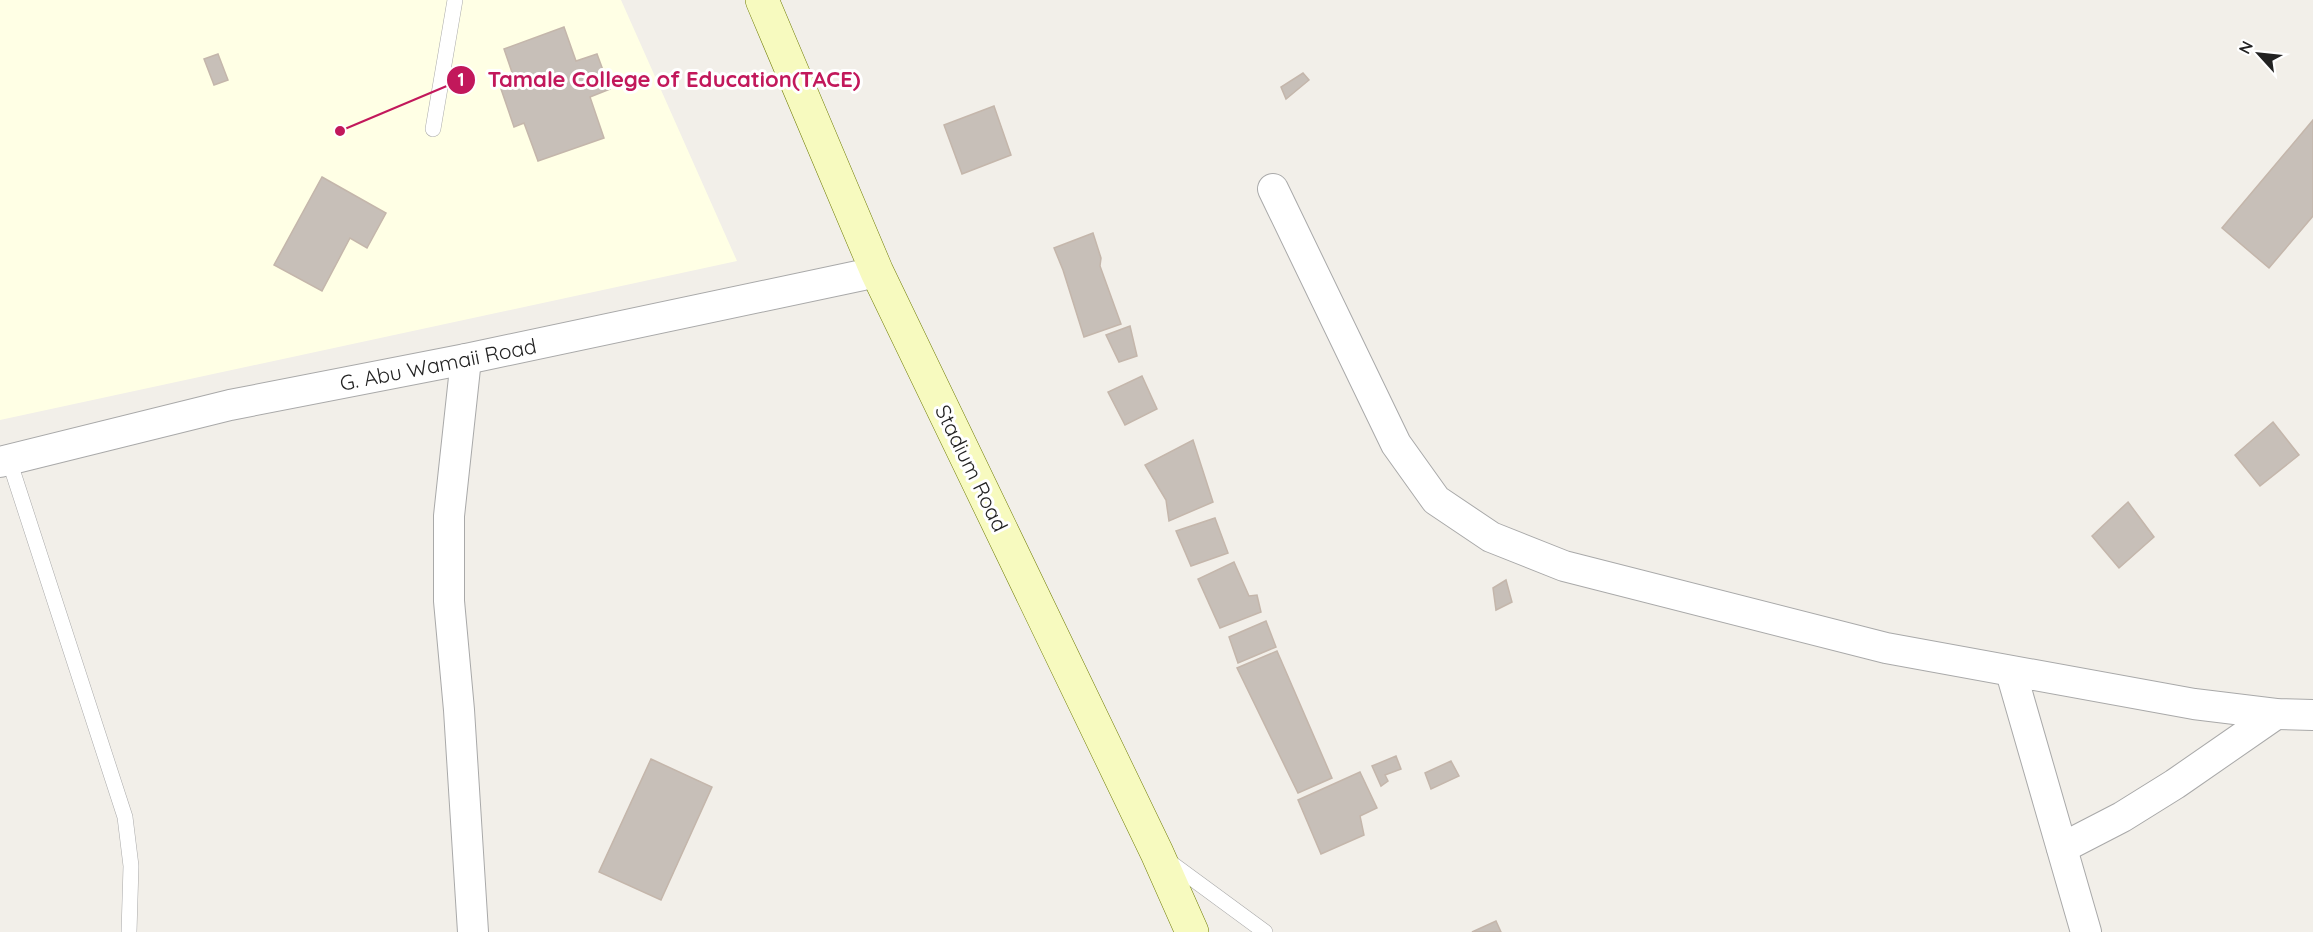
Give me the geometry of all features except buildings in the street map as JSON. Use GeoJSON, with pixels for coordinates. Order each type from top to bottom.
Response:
{"type":"FeatureCollection","features":[{"type":"Feature","properties":{"kind":"main road","name":"Stadium Road"},"geometry":{"type":"LineString","coordinates":[[762,0],[877,272],[1157,853],[1192,932]]}},
{"type":"Feature","properties":{"kind":"street"},"geometry":{"type":"LineString","coordinates":[[1273,189],[1396,444],[1436,500],[1491,537],[1575,569],[1886,648],[2194,704],[2276,714],[2313,715]]}},
{"type":"Feature","properties":{"kind":"street","name":"G. Abu Wamaii Road"},"geometry":{"type":"LineString","coordinates":[[4,461],[230,405],[466,359],[877,272]]}},
{"type":"Feature","properties":{"kind":"street"},"geometry":{"type":"LineString","coordinates":[[466,359],[449,516],[449,590],[459,710],[472,932]]}},
{"type":"Feature","properties":{"kind":"street"},"geometry":{"type":"LineString","coordinates":[[2011,672],[2086,932]]}},
{"type":"Feature","properties":{"kind":"street"},"geometry":{"type":"LineString","coordinates":[[2062,849],[2122,817],[2175,784],[2276,714]]}},
{"type":"Feature","properties":{"kind":"lane"},"geometry":{"type":"LineString","coordinates":[[433,129],[455,0]]}},
{"type":"Feature","properties":{"kind":"lane"},"geometry":{"type":"LineString","coordinates":[[4,461],[125,818],[131,866],[129,932]]}},
{"type":"Feature","properties":{"kind":"lane"},"geometry":{"type":"LineString","coordinates":[[1157,853],[1265,932]]}},
{"type":"Feature","properties":{"kind":"shaded area"},"geometry":{"type":"Polygon","coordinates":[[[0,0],[621,0],[737,261],[0,420],[0,0]]]}},
{"type":"Feature","properties":{"kind":"place","name":"Tamale College of Education(TACE)"},"geometry":{"type":"Point","coordinates":[340,131]}}]}
